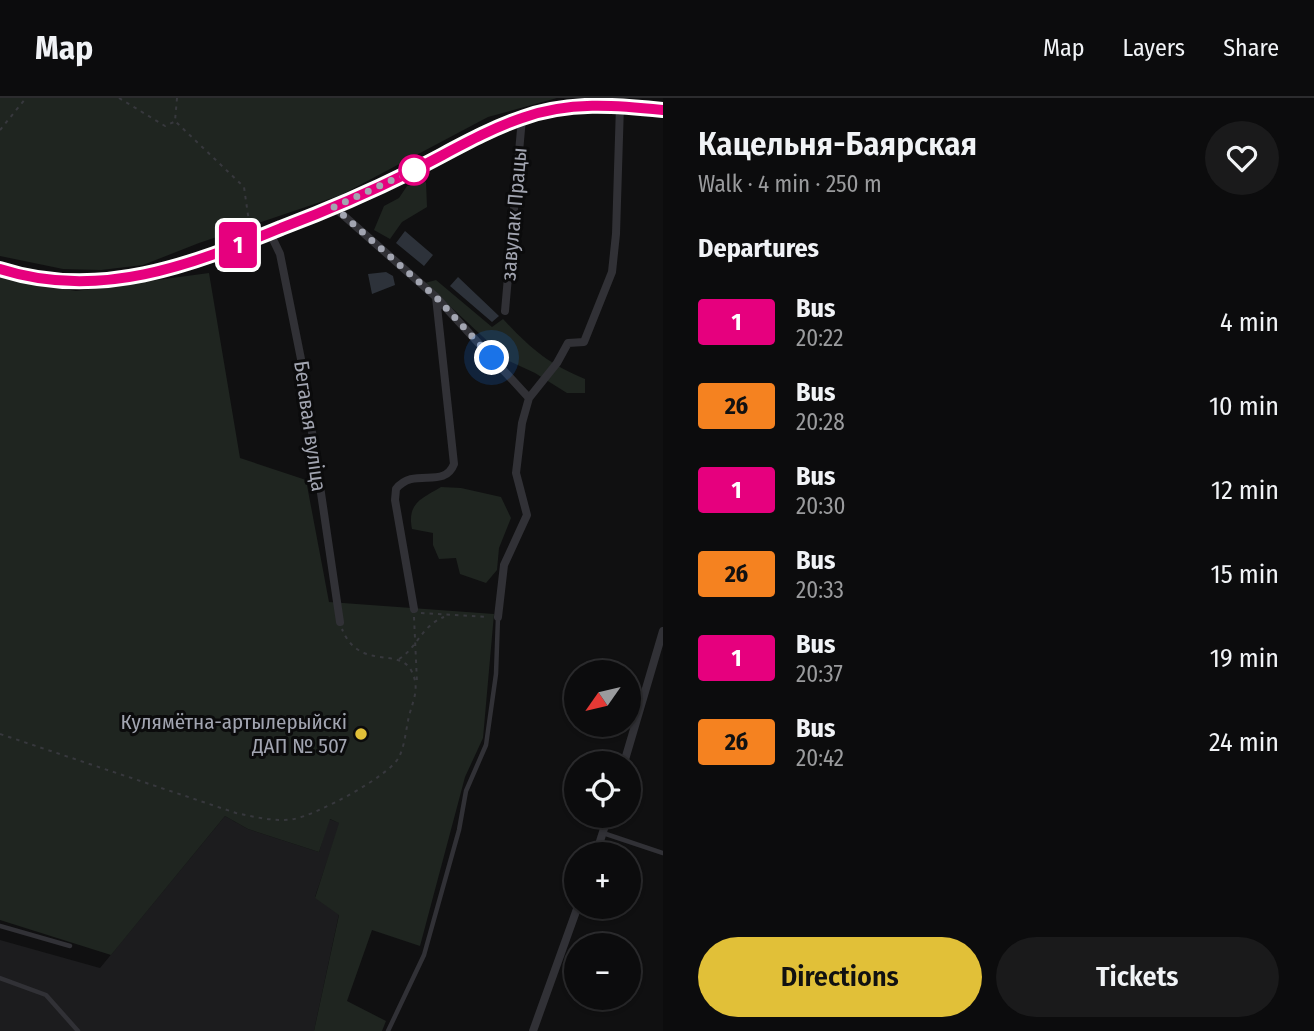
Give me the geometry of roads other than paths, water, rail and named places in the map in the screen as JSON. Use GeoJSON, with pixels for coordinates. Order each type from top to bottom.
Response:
{"type":"FeatureCollection","features":[{"type":"Feature","properties":{"kind":"street"},"geometry":{"type":"LineString","coordinates":[[0,269],[40,278],[80,282],[127,279],[187,265],[334,207],[522,118],[596,101],[663,110]]}},
{"type":"Feature","properties":{"kind":"street"},"geometry":{"type":"LineString","coordinates":[[498,617],[504,565],[527,515],[516,473],[522,423],[529,398],[557,363],[568,343],[584,342],[612,272],[616,234],[620,106]]}},
{"type":"Feature","properties":{"kind":"street","name":"завулак Працы"},"geometry":{"type":"LineString","coordinates":[[505,311],[522,118]]}},
{"type":"Feature","properties":{"kind":"street"},"geometry":{"type":"LineString","coordinates":[[334,207],[436,297],[529,398]]}},
{"type":"Feature","properties":{"kind":"street","name":"Бегавая вуліца"},"geometry":{"type":"LineString","coordinates":[[270,233],[280,254],[302,364],[340,622]]}},
{"type":"Feature","properties":{"kind":"street"},"geometry":{"type":"LineString","coordinates":[[414,609],[395,500],[396,489],[409,478],[444,476],[451,471],[454,464],[436,297]]}},
{"type":"Feature","properties":{"kind":"street"},"geometry":{"type":"LineString","coordinates":[[628,751],[663,631]]}},
{"type":"Feature","properties":{"kind":"street"},"geometry":{"type":"LineString","coordinates":[[600,842],[604,828]]}},
{"type":"Feature","properties":{"kind":"street"},"geometry":{"type":"LineString","coordinates":[[533,1031],[573,919]]}},
{"type":"Feature","properties":{"kind":"lane"},"geometry":{"type":"LineString","coordinates":[[388,1031],[424,955],[459,830],[466,791],[486,745],[496,674],[498,617]]}},
{"type":"Feature","properties":{"kind":"lane"},"geometry":{"type":"LineString","coordinates":[[603,833],[663,853]]}},
{"type":"Feature","properties":{"kind":"lane"},"geometry":{"type":"LineString","coordinates":[[0,926],[70,946]]}},
{"type":"Feature","properties":{"kind":"lane"},"geometry":{"type":"LineString","coordinates":[[0,978],[46,996],[78,1031]]}},
{"type":"Feature","properties":{"kind":"place","name":"Кулямётна-артылерыйскі ДАП № 507"},"geometry":{"type":"Point","coordinates":[361,734]}}]}
